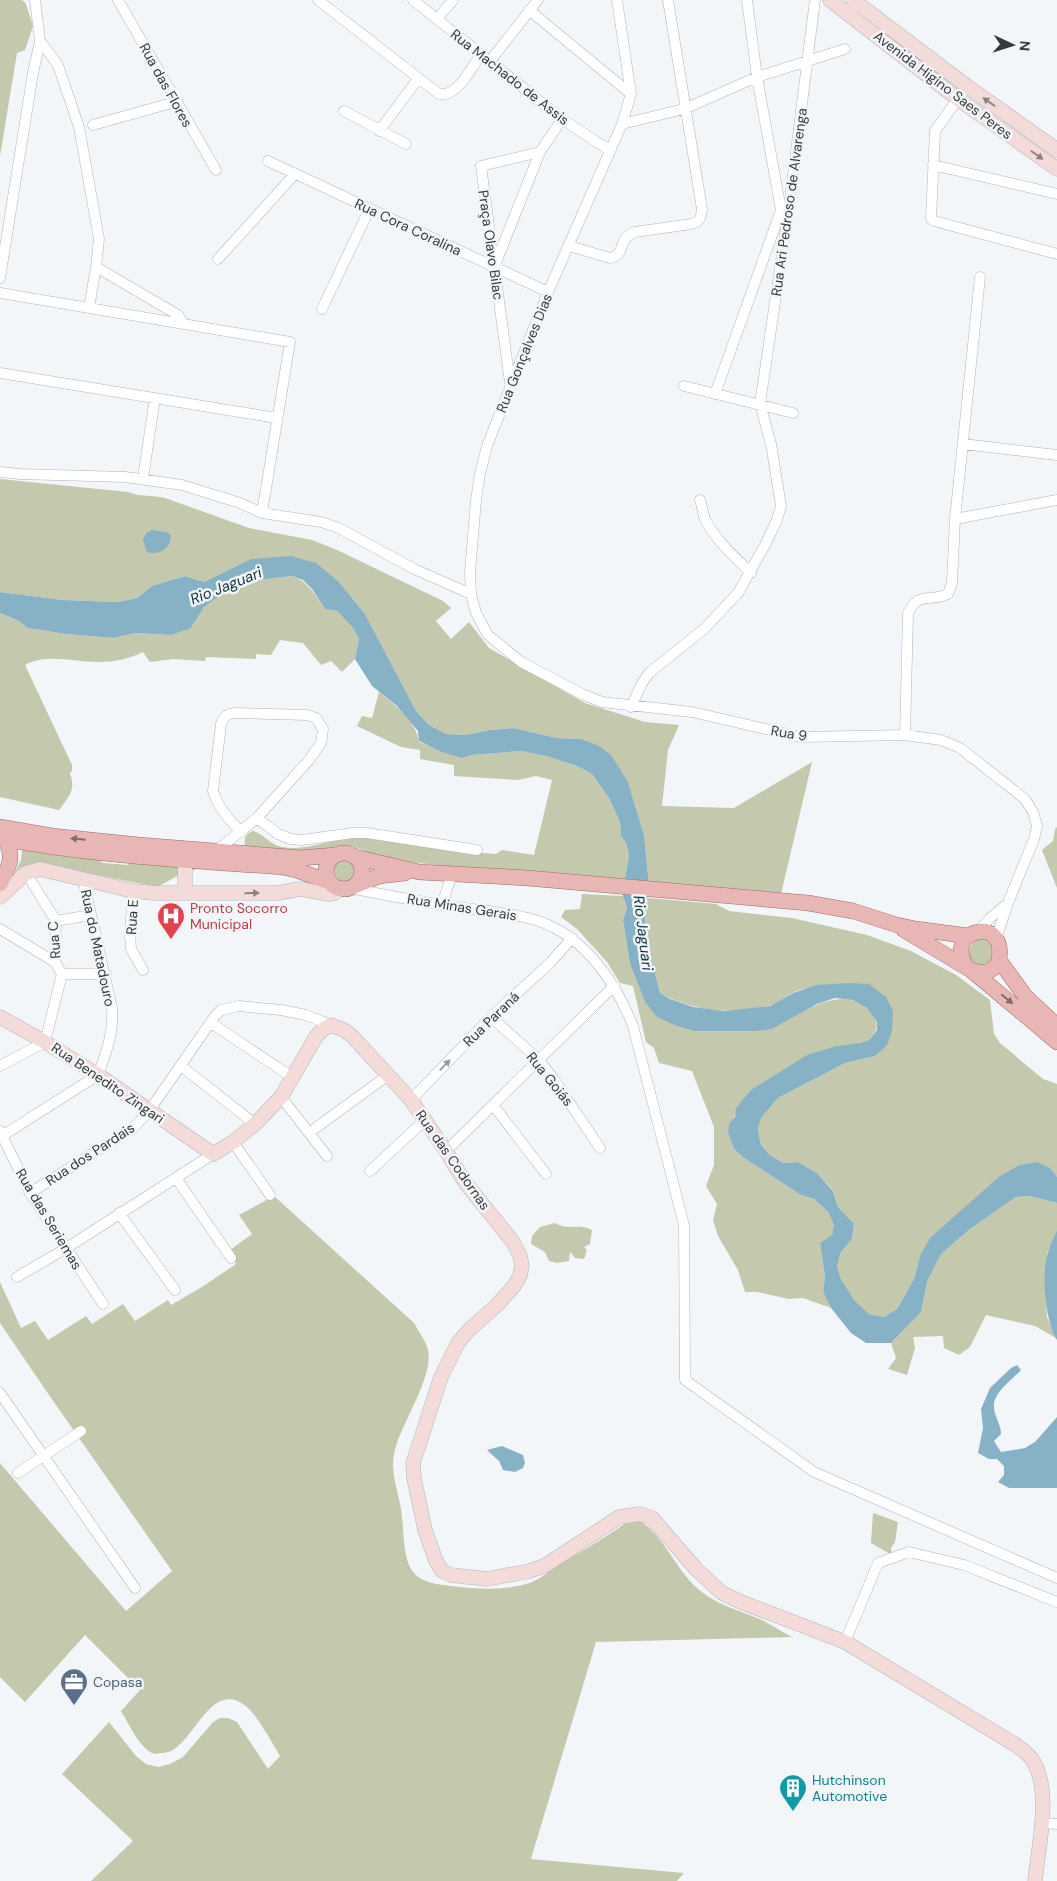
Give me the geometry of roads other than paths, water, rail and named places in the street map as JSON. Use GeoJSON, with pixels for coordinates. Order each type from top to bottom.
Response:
{"type":"FeatureCollection","features":[{"type":"Feature","properties":{"kind":"main road"},"geometry":{"type":"LineString","coordinates":[[2,834],[52,836],[139,846],[301,858],[345,853],[419,872]]}},
{"type":"Feature","properties":{"kind":"main road"},"geometry":{"type":"LineString","coordinates":[[2,834],[59,848],[185,863],[282,867],[343,886],[379,876],[419,872],[808,903],[853,911],[897,925],[947,934],[991,935],[996,939],[1000,949],[999,960],[992,968],[986,971],[975,971],[897,925]]}},
{"type":"Feature","properties":{"kind":"main road"},"geometry":{"type":"LineString","coordinates":[[0,884],[9,867],[11,857],[10,849],[2,834]]}},
{"type":"Feature","properties":{"kind":"main road"},"geometry":{"type":"LineString","coordinates":[[336,855],[327,864],[326,870],[343,886]]}},
{"type":"Feature","properties":{"kind":"main road"},"geometry":{"type":"LineString","coordinates":[[343,886],[361,877],[362,871],[359,861],[355,857]]}},
{"type":"Feature","properties":{"kind":"main road"},"geometry":{"type":"LineString","coordinates":[[973,934],[961,946],[960,952],[967,967],[1057,1042]]}},
{"type":"Feature","properties":{"kind":"main road"},"geometry":{"type":"LineString","coordinates":[[999,960],[1025,996],[1057,1026]]}},
{"type":"Feature","properties":{"kind":"street"},"geometry":{"type":"LineString","coordinates":[[0,278],[33,73],[40,41],[36,0]]}},
{"type":"Feature","properties":{"kind":"street","name":"Rua das Flores"},"geometry":{"type":"LineString","coordinates":[[118,0],[175,102],[216,170]]}},
{"type":"Feature","properties":{"kind":"street"},"geometry":{"type":"LineString","coordinates":[[318,0],[439,94],[446,95],[455,90],[481,54]]}},
{"type":"Feature","properties":{"kind":"street","name":"Rua Machado de Assis"},"geometry":{"type":"LineString","coordinates":[[413,0],[562,120],[609,150]]}},
{"type":"Feature","properties":{"kind":"street"},"geometry":{"type":"LineString","coordinates":[[437,19],[453,0]]}},
{"type":"Feature","properties":{"kind":"street"},"geometry":{"type":"LineString","coordinates":[[490,61],[538,0]]}},
{"type":"Feature","properties":{"kind":"street"},"geometry":{"type":"LineString","coordinates":[[617,0],[631,94]]}},
{"type":"Feature","properties":{"kind":"street"},"geometry":{"type":"LineString","coordinates":[[569,246],[610,258],[620,253],[624,238],[628,235],[635,232],[691,224],[700,219],[702,209],[684,109],[668,0]]}},
{"type":"Feature","properties":{"kind":"street"},"geometry":{"type":"LineString","coordinates":[[716,394],[785,209],[757,77],[747,0]]}},
{"type":"Feature","properties":{"kind":"street","name":"Rua Ari Pedroso de Alvarenga"},"geometry":{"type":"LineString","coordinates":[[760,404],[785,209],[808,61],[815,0]]}},
{"type":"Feature","properties":{"kind":"street","name":"Avenida Higino Saes Peres"},"geometry":{"type":"LineString","coordinates":[[830,0],[958,99],[1057,169]]}},
{"type":"Feature","properties":{"kind":"street","name":"Avenida Higino Saes Peres"},"geometry":{"type":"LineString","coordinates":[[853,0],[967,86],[1057,150]]}},
{"type":"Feature","properties":{"kind":"street"},"geometry":{"type":"LineString","coordinates":[[529,10],[631,94]]}},
{"type":"Feature","properties":{"kind":"street"},"geometry":{"type":"LineString","coordinates":[[40,41],[58,65],[79,127],[99,239],[89,308]]}},
{"type":"Feature","properties":{"kind":"street"},"geometry":{"type":"LineString","coordinates":[[622,124],[684,109],[757,77],[845,49]]}},
{"type":"Feature","properties":{"kind":"street"},"geometry":{"type":"LineString","coordinates":[[379,131],[418,79]]}},
{"type":"Feature","properties":{"kind":"street"},"geometry":{"type":"LineString","coordinates":[[967,86],[935,131],[931,219],[1057,254]]}},
{"type":"Feature","properties":{"kind":"street","name":"Rua Gonçalves Dias"},"geometry":{"type":"LineString","coordinates":[[471,594],[470,572],[480,474],[487,446],[548,292],[622,124],[631,94]]}},
{"type":"Feature","properties":{"kind":"street"},"geometry":{"type":"LineString","coordinates":[[93,125],[175,102]]}},
{"type":"Feature","properties":{"kind":"street"},"geometry":{"type":"LineString","coordinates":[[344,111],[406,144]]}},
{"type":"Feature","properties":{"kind":"street"},"geometry":{"type":"LineString","coordinates":[[494,267],[540,152],[562,120]]}},
{"type":"Feature","properties":{"kind":"street","name":"Praça Olavo Bilac"},"geometry":{"type":"LineString","coordinates":[[510,384],[481,166],[540,152]]}},
{"type":"Feature","properties":{"kind":"street","name":"Rua Cora Coralina"},"geometry":{"type":"LineString","coordinates":[[268,161],[294,175],[548,292]]}},
{"type":"Feature","properties":{"kind":"street"},"geometry":{"type":"LineString","coordinates":[[933,165],[1057,194]]}},
{"type":"Feature","properties":{"kind":"street"},"geometry":{"type":"LineString","coordinates":[[218,259],[294,175]]}},
{"type":"Feature","properties":{"kind":"street"},"geometry":{"type":"LineString","coordinates":[[322,310],[369,210]]}},
{"type":"Feature","properties":{"kind":"street"},"geometry":{"type":"LineString","coordinates":[[96,267],[178,315],[183,324]]}},
{"type":"Feature","properties":{"kind":"street"},"geometry":{"type":"LineString","coordinates":[[905,735],[908,613],[914,602],[921,598],[940,598],[948,594],[952,583],[955,518],[980,277]]}},
{"type":"Feature","properties":{"kind":"street"},"geometry":{"type":"LineString","coordinates":[[0,293],[290,342],[262,513]]}},
{"type":"Feature","properties":{"kind":"street"},"geometry":{"type":"LineString","coordinates":[[0,374],[277,418]]}},
{"type":"Feature","properties":{"kind":"street"},"geometry":{"type":"LineString","coordinates":[[684,386],[793,413]]}},
{"type":"Feature","properties":{"kind":"street"},"geometry":{"type":"LineString","coordinates":[[143,478],[155,398]]}},
{"type":"Feature","properties":{"kind":"street"},"geometry":{"type":"LineString","coordinates":[[631,707],[642,683],[649,673],[704,629],[738,593],[777,520],[781,506],[771,444],[760,404]]}},
{"type":"Feature","properties":{"kind":"street"},"geometry":{"type":"LineString","coordinates":[[964,444],[1057,455]]}},
{"type":"Feature","properties":{"kind":"street"},"geometry":{"type":"LineString","coordinates":[[0,472],[143,478],[182,485],[240,503],[262,513],[321,522],[339,528],[414,568],[471,594]]}},
{"type":"Feature","properties":{"kind":"street"},"geometry":{"type":"LineString","coordinates":[[700,500],[706,519],[714,533],[750,573]]}},
{"type":"Feature","properties":{"kind":"street"},"geometry":{"type":"LineString","coordinates":[[955,518],[1057,500]]}},
{"type":"Feature","properties":{"kind":"street","name":"Rua 9"},"geometry":{"type":"LineString","coordinates":[[471,594],[476,613],[488,635],[522,662],[584,695],[602,702],[631,707],[692,712],[800,737],[905,735],[941,740],[960,748],[1025,799],[1033,812],[1037,826],[1034,839],[1008,903],[996,939]]}},
{"type":"Feature","properties":{"kind":"street"},"geometry":{"type":"LineString","coordinates":[[216,851],[241,832],[257,818],[309,760],[321,743],[323,729],[316,718],[307,715],[234,713],[227,714],[224,717],[221,724],[213,791],[216,802],[221,810],[241,832]]}},
{"type":"Feature","properties":{"kind":"street"},"geometry":{"type":"LineString","coordinates":[[257,818],[278,834],[291,839],[302,840],[367,833],[477,850]]}},
{"type":"Feature","properties":{"kind":"street"},"geometry":{"type":"LineString","coordinates":[[185,863],[202,892]]}},
{"type":"Feature","properties":{"kind":"street"},"geometry":{"type":"LineString","coordinates":[[185,863],[185,893]]}},
{"type":"Feature","properties":{"kind":"street"},"geometry":{"type":"LineString","coordinates":[[0,897],[26,873],[40,869],[133,891],[154,894],[202,892],[278,893],[300,889],[329,894],[335,893],[343,886]]}},
{"type":"Feature","properties":{"kind":"street","name":"Rua C"},"geometry":{"type":"LineString","coordinates":[[26,873],[56,921],[54,962],[62,974],[45,1042]]}},
{"type":"Feature","properties":{"kind":"street"},"geometry":{"type":"LineString","coordinates":[[442,905],[452,874]]}},
{"type":"Feature","properties":{"kind":"street","name":"Rua do Matadouro"},"geometry":{"type":"LineString","coordinates":[[83,879],[90,915],[106,974],[112,1008],[113,1024],[98,1075]]}},
{"type":"Feature","properties":{"kind":"street","name":"Rua Minas Gerais"},"geometry":{"type":"LineString","coordinates":[[343,886],[442,905],[528,918],[555,928],[572,938],[594,960],[614,986],[622,999],[633,1026],[684,1226],[685,1380],[814,1472],[1057,1578]]}},
{"type":"Feature","properties":{"kind":"street","name":"Rua E"},"geometry":{"type":"LineString","coordinates":[[133,891],[130,934],[131,949],[143,970]]}},
{"type":"Feature","properties":{"kind":"street","name":"Rua 9"},"geometry":{"type":"LineString","coordinates":[[973,934],[1008,903]]}},
{"type":"Feature","properties":{"kind":"street"},"geometry":{"type":"LineString","coordinates":[[56,921],[90,915]]}},
{"type":"Feature","properties":{"kind":"street"},"geometry":{"type":"LineString","coordinates":[[0,929],[54,962]]}},
{"type":"Feature","properties":{"kind":"street","name":"Rua Paraná"},"geometry":{"type":"LineString","coordinates":[[411,1100],[491,1017],[550,963],[572,938]]}},
{"type":"Feature","properties":{"kind":"street"},"geometry":{"type":"LineString","coordinates":[[62,974],[106,974]]}},
{"type":"Feature","properties":{"kind":"street"},"geometry":{"type":"LineString","coordinates":[[446,1151],[614,986]]}},
{"type":"Feature","properties":{"kind":"street","name":"Rua dos Pardais"},"geometry":{"type":"LineString","coordinates":[[30,1193],[133,1128],[149,1111],[221,1010],[239,1006],[281,1010],[306,1015],[331,1026]]}},
{"type":"Feature","properties":{"kind":"street","name":"Rua Benedito Zingari"},"geometry":{"type":"LineString","coordinates":[[0,1017],[98,1075],[213,1154]]}},
{"type":"Feature","properties":{"kind":"street","name":"Rua Goiás"},"geometry":{"type":"LineString","coordinates":[[491,1017],[538,1060],[553,1078],[600,1148]]}},
{"type":"Feature","properties":{"kind":"street"},"geometry":{"type":"LineString","coordinates":[[211,1023],[292,1077]]}},
{"type":"Feature","properties":{"kind":"street"},"geometry":{"type":"LineString","coordinates":[[17,1277],[65,1249],[233,1142],[256,1124],[281,1097],[317,1035],[331,1026]]}},
{"type":"Feature","properties":{"kind":"street","name":"Rua das Codornas"},"geometry":{"type":"LineString","coordinates":[[331,1026],[338,1027],[352,1036],[411,1100],[464,1181],[512,1242],[520,1256],[522,1266],[520,1276],[514,1286],[458,1343],[441,1377],[413,1463],[414,1478],[425,1530],[436,1561],[442,1571],[451,1575],[487,1579],[530,1571],[546,1565],[619,1517],[640,1514],[652,1518],[696,1569],[722,1593],[845,1642]]}},
{"type":"Feature","properties":{"kind":"street"},"geometry":{"type":"LineString","coordinates":[[0,1066],[45,1042]]}},
{"type":"Feature","properties":{"kind":"street"},"geometry":{"type":"LineString","coordinates":[[181,1066],[256,1124]]}},
{"type":"Feature","properties":{"kind":"street"},"geometry":{"type":"LineString","coordinates":[[1,1134],[98,1075]]}},
{"type":"Feature","properties":{"kind":"street"},"geometry":{"type":"LineString","coordinates":[[310,1132],[387,1076]]}},
{"type":"Feature","properties":{"kind":"street"},"geometry":{"type":"LineString","coordinates":[[281,1097],[327,1156]]}},
{"type":"Feature","properties":{"kind":"street"},"geometry":{"type":"LineString","coordinates":[[493,1105],[546,1174]]}},
{"type":"Feature","properties":{"kind":"street"},"geometry":{"type":"LineString","coordinates":[[370,1171],[425,1120]]}},
{"type":"Feature","properties":{"kind":"street","name":"Rua das Seriemas"},"geometry":{"type":"LineString","coordinates":[[1,1134],[30,1193],[65,1249],[103,1304]]}},
{"type":"Feature","properties":{"kind":"street"},"geometry":{"type":"LineString","coordinates":[[233,1142],[270,1195]]}},
{"type":"Feature","properties":{"kind":"street"},"geometry":{"type":"LineString","coordinates":[[176,1178],[231,1258]]}},
{"type":"Feature","properties":{"kind":"street"},"geometry":{"type":"LineString","coordinates":[[119,1213],[175,1290]]}},
{"type":"Feature","properties":{"kind":"street"},"geometry":{"type":"LineString","coordinates":[[0,1393],[135,1588]]}},
{"type":"Feature","properties":{"kind":"street"},"geometry":{"type":"LineString","coordinates":[[18,1473],[81,1432]]}},
{"type":"Feature","properties":{"kind":"street"},"geometry":{"type":"LineString","coordinates":[[1034,1881],[1040,1850],[1042,1795],[1039,1774],[1031,1757],[1016,1745],[845,1642],[878,1563],[909,1552],[964,1565],[1057,1602]]}},
{"type":"Feature","properties":{"kind":"street"},"geometry":{"type":"LineString","coordinates":[[1041,1823],[1057,1824]]}},
{"type":"Feature","properties":{"kind":"water"},"geometry":{"type":"Polygon","coordinates":[[[152,530],[166,532],[171,535],[169,544],[160,552],[147,552],[143,540],[146,533],[152,530]]]}},
{"type":"Feature","properties":{"kind":"water","name":"Rio Jaguari"},"geometry":{"type":"Polygon","coordinates":[[[291,556],[316,563],[339,582],[365,614],[416,711],[429,725],[446,734],[465,735],[513,728],[557,738],[581,739],[599,746],[611,755],[628,782],[644,835],[649,885],[644,930],[660,993],[670,999],[693,1007],[725,1011],[770,1006],[793,993],[816,985],[869,984],[886,997],[893,1011],[892,1031],[887,1045],[875,1056],[845,1063],[778,1098],[761,1118],[758,1130],[761,1145],[770,1155],[783,1163],[798,1162],[817,1173],[833,1191],[838,1207],[854,1224],[852,1239],[841,1252],[837,1266],[841,1279],[854,1300],[869,1314],[884,1317],[897,1309],[914,1279],[920,1256],[930,1238],[1000,1176],[1020,1165],[1037,1162],[1050,1168],[1057,1177],[1057,1203],[1030,1196],[1016,1197],[970,1229],[941,1254],[927,1282],[921,1312],[891,1343],[866,1343],[851,1333],[831,1308],[823,1292],[825,1277],[820,1243],[832,1235],[834,1225],[828,1212],[814,1199],[801,1195],[744,1158],[734,1149],[728,1133],[729,1124],[735,1117],[736,1108],[751,1090],[807,1055],[837,1046],[869,1040],[877,1030],[877,1022],[867,1008],[853,1000],[835,998],[817,1004],[772,1029],[756,1031],[695,1031],[677,1026],[657,1017],[645,1002],[630,964],[623,920],[627,908],[623,896],[629,856],[626,843],[621,836],[620,822],[609,798],[592,774],[577,766],[522,751],[472,755],[462,758],[442,752],[419,741],[418,731],[397,706],[372,686],[355,659],[359,639],[353,628],[337,611],[325,609],[312,589],[303,580],[292,576],[257,580],[220,595],[204,607],[191,628],[172,635],[136,633],[113,638],[66,634],[28,628],[17,620],[0,613],[0,592],[63,600],[118,602],[137,598],[152,586],[185,576],[204,582],[251,559],[291,556]]]}},
{"type":"Feature","properties":{"kind":"water"},"geometry":{"type":"Polygon","coordinates":[[[1057,1230],[1057,1340],[1047,1309],[1045,1272],[1050,1246],[1057,1230]]]}},
{"type":"Feature","properties":{"kind":"water"},"geometry":{"type":"Polygon","coordinates":[[[1017,1365],[1021,1370],[1004,1387],[995,1402],[994,1410],[1001,1434],[994,1441],[1001,1452],[1025,1448],[1035,1442],[1057,1417],[1057,1488],[1009,1488],[998,1482],[1004,1475],[1004,1466],[997,1459],[989,1459],[978,1453],[983,1428],[981,1409],[990,1388],[1011,1368],[1017,1365]]]}},
{"type":"Feature","properties":{"kind":"water"},"geometry":{"type":"Polygon","coordinates":[[[502,1446],[523,1455],[525,1463],[523,1468],[515,1472],[503,1470],[499,1461],[487,1450],[502,1446]]]}},
{"type":"Feature","properties":{"kind":"place","name":"Pronto Socorro Municipal"},"geometry":{"type":"Point","coordinates":[171,940]}},
{"type":"Feature","properties":{"kind":"place","name":"Copasa"},"geometry":{"type":"Point","coordinates":[74,1706]}},
{"type":"Feature","properties":{"kind":"place","name":"Hutchinson Automotive"},"geometry":{"type":"Point","coordinates":[793,1812]}}]}
